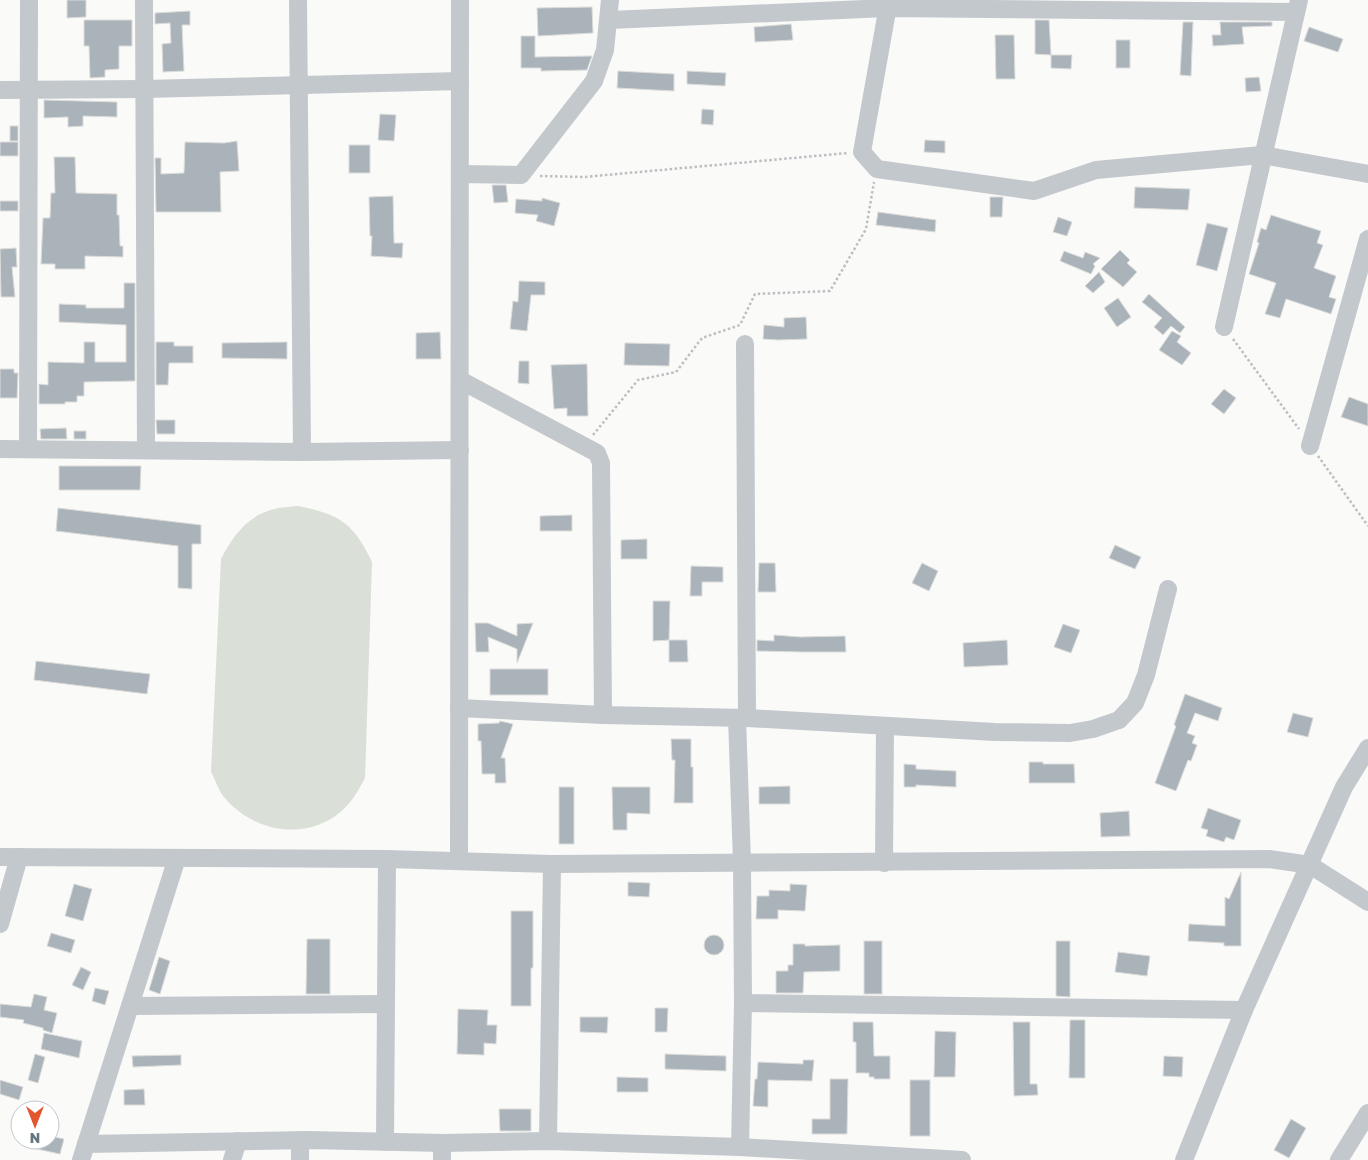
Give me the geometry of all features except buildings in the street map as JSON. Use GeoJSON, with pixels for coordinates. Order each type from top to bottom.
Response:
{"type":"FeatureCollection","features":[{"type":"Feature","properties":{"kind":"street"},"geometry":{"type":"LineString","coordinates":[[28,449],[29,0]]}},
{"type":"Feature","properties":{"kind":"street"},"geometry":{"type":"LineString","coordinates":[[144,0],[146,450]]}},
{"type":"Feature","properties":{"kind":"street"},"geometry":{"type":"LineString","coordinates":[[298,0],[302,452]]}},
{"type":"Feature","properties":{"kind":"street"},"geometry":{"type":"LineString","coordinates":[[460,0],[460,860]]}},
{"type":"Feature","properties":{"kind":"street"},"geometry":{"type":"LineString","coordinates":[[460,174],[521,175],[594,81],[605,50],[610,20],[610,0]]}},
{"type":"Feature","properties":{"kind":"street"},"geometry":{"type":"LineString","coordinates":[[610,20],[888,4],[1297,6],[1224,327]]}},
{"type":"Feature","properties":{"kind":"street"},"geometry":{"type":"LineString","coordinates":[[888,4],[862,152],[877,169],[954,178],[1034,191],[1096,170],[1262,155],[1368,174]]}},
{"type":"Feature","properties":{"kind":"street"},"geometry":{"type":"LineString","coordinates":[[0,90],[144,90],[299,84],[460,81]]}},
{"type":"Feature","properties":{"kind":"street"},"geometry":{"type":"LineString","coordinates":[[1310,446],[1368,239]]}},
{"type":"Feature","properties":{"kind":"street"},"geometry":{"type":"LineString","coordinates":[[740,1147],[743,1003],[742,718],[745,344]]}},
{"type":"Feature","properties":{"kind":"street"},"geometry":{"type":"LineString","coordinates":[[460,380],[597,452],[601,463],[603,715]]}},
{"type":"Feature","properties":{"kind":"street"},"geometry":{"type":"LineString","coordinates":[[0,449],[302,452],[460,450]]}},
{"type":"Feature","properties":{"kind":"street"},"geometry":{"type":"LineString","coordinates":[[460,708],[603,715],[742,718],[995,732],[1070,733],[1093,730],[1119,720],[1135,703],[1146,675],[1168,589]]}},
{"type":"Feature","properties":{"kind":"street"},"geometry":{"type":"LineString","coordinates":[[884,863],[885,726]]}},
{"type":"Feature","properties":{"kind":"street"},"geometry":{"type":"LineString","coordinates":[[1184,1160],[1244,1010],[1344,788],[1368,748]]}},
{"type":"Feature","properties":{"kind":"street"},"geometry":{"type":"LineString","coordinates":[[0,857],[387,859],[552,864],[1269,859],[1310,865],[1368,902]]}},
{"type":"Feature","properties":{"kind":"street"},"geometry":{"type":"LineString","coordinates":[[0,924],[19,857]]}},
{"type":"Feature","properties":{"kind":"street"},"geometry":{"type":"LineString","coordinates":[[177,858],[84,1152],[238,1141],[300,1140],[385,1142],[442,1152],[548,1141],[740,1147],[854,1157],[962,1160]]}},
{"type":"Feature","properties":{"kind":"street"},"geometry":{"type":"LineString","coordinates":[[385,1142],[387,859]]}},
{"type":"Feature","properties":{"kind":"street"},"geometry":{"type":"LineString","coordinates":[[548,1141],[552,864]]}},
{"type":"Feature","properties":{"kind":"street"},"geometry":{"type":"LineString","coordinates":[[743,1003],[1244,1010]]}},
{"type":"Feature","properties":{"kind":"street"},"geometry":{"type":"LineString","coordinates":[[131,1006],[386,1004]]}},
{"type":"Feature","properties":{"kind":"street"},"geometry":{"type":"LineString","coordinates":[[1339,1160],[1368,1113]]}},
{"type":"Feature","properties":{"kind":"street"},"geometry":{"type":"LineString","coordinates":[[300,1140],[300,1160]]}},
{"type":"Feature","properties":{"kind":"street"},"geometry":{"type":"LineString","coordinates":[[232,1160],[238,1141]]}},
{"type":"Feature","properties":{"kind":"path"},"geometry":{"type":"LineString","coordinates":[[521,175],[584,177],[862,152]]}},
{"type":"Feature","properties":{"kind":"path"},"geometry":{"type":"LineString","coordinates":[[584,445],[638,380],[676,372],[702,338],[740,325],[755,294],[830,291],[866,229],[877,169]]}},
{"type":"Feature","properties":{"kind":"path"},"geometry":{"type":"LineString","coordinates":[[1224,327],[1368,526]]}},
{"type":"Feature","properties":{"kind":"shaded area"},"geometry":{"type":"Polygon","coordinates":[[[298,506],[325,513],[344,523],[359,538],[372,562],[365,778],[356,794],[334,817],[320,824],[290,830],[275,828],[247,817],[223,796],[211,772],[221,559],[236,535],[256,517],[274,509],[298,506]]]}}]}
